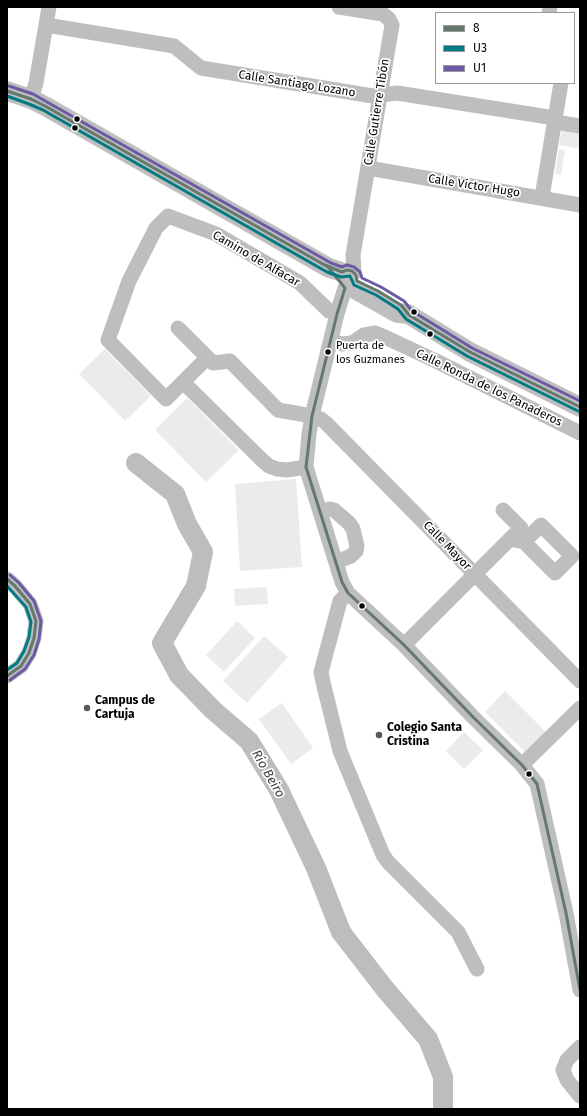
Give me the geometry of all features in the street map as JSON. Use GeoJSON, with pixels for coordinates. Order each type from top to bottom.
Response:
{"type":"FeatureCollection","features":[{"type":"Feature","properties":{"kind":"main road","name":"Camino de Alfacar"},"geometry":{"type":"LineString","coordinates":[[7,91],[31,99],[397,313],[408,314],[470,352],[580,407]]}},
{"type":"Feature","properties":{"kind":"street"},"geometry":{"type":"LineString","coordinates":[[31,99],[36,83],[49,7]]}},
{"type":"Feature","properties":{"kind":"street","name":"Calle Gutierre Tibón"},"geometry":{"type":"LineString","coordinates":[[306,467],[312,416],[346,282],[368,168],[392,25],[389,19],[383,14],[339,7]]}},
{"type":"Feature","properties":{"kind":"street","name":"Calle Santiago Lozano"},"geometry":{"type":"LineString","coordinates":[[46,25],[174,46],[201,68],[373,96],[397,93],[555,120],[580,126]]}},
{"type":"Feature","properties":{"kind":"street"},"geometry":{"type":"LineString","coordinates":[[542,197],[561,84]]}},
{"type":"Feature","properties":{"kind":"street","name":"Calle Víctor Hugo"},"geometry":{"type":"LineString","coordinates":[[368,168],[580,204]]}},
{"type":"Feature","properties":{"kind":"street","name":"Camino de Alfacar"},"geometry":{"type":"LineString","coordinates":[[183,382],[166,399],[108,340],[130,281],[156,228],[168,216],[216,234],[300,283],[329,311],[346,282]]}},
{"type":"Feature","properties":{"kind":"street"},"geometry":{"type":"LineString","coordinates":[[178,328],[213,363],[230,361],[278,410],[312,416]]}},
{"type":"Feature","properties":{"kind":"street","name":"Calle Ronda de los Panaderos"},"geometry":{"type":"LineString","coordinates":[[330,341],[343,344],[352,342],[364,335],[375,333],[436,361],[580,433]]}},
{"type":"Feature","properties":{"kind":"street"},"geometry":{"type":"LineString","coordinates":[[207,358],[183,382],[269,466],[287,470],[306,467],[342,582],[348,593],[404,645],[473,718],[522,765],[537,784],[542,800],[566,913],[580,990]]}},
{"type":"Feature","properties":{"kind":"street","name":"Calle Mayor"},"geometry":{"type":"LineString","coordinates":[[312,416],[321,419],[326,423],[580,681]]}},
{"type":"Feature","properties":{"kind":"street"},"geometry":{"type":"LineString","coordinates":[[320,512],[330,509],[334,510],[349,523],[353,529],[357,546],[356,551],[351,556],[336,562]]}},
{"type":"Feature","properties":{"kind":"street"},"geometry":{"type":"LineString","coordinates":[[404,645],[475,575],[517,540],[521,528],[503,510]]}},
{"type":"Feature","properties":{"kind":"street"},"geometry":{"type":"LineString","coordinates":[[7,579],[30,604],[36,621],[34,638],[29,653],[21,666],[7,676]]}},
{"type":"Feature","properties":{"kind":"street"},"geometry":{"type":"LineString","coordinates":[[348,593],[340,601],[322,672],[323,682],[340,751],[383,855],[388,862],[458,932],[477,969]]}},
{"type":"Feature","properties":{"kind":"street"},"geometry":{"type":"LineString","coordinates":[[522,765],[580,708]]}},
{"type":"Feature","properties":{"kind":"street"},"geometry":{"type":"LineString","coordinates":[[580,1047],[567,1060],[563,1070],[567,1080],[580,1096]]}},
{"type":"Feature","properties":{"kind":"shaded area"},"geometry":{"type":"Polygon","coordinates":[[[562,130],[580,133],[580,149],[559,145],[562,130]]]}},
{"type":"Feature","properties":{"kind":"shaded area"},"geometry":{"type":"Polygon","coordinates":[[[559,149],[565,150],[561,175],[555,174],[559,149]]]}},
{"type":"Feature","properties":{"kind":"shaded area"},"geometry":{"type":"Polygon","coordinates":[[[105,349],[151,396],[125,421],[79,374],[105,349]]]}},
{"type":"Feature","properties":{"kind":"shaded area"},"geometry":{"type":"Polygon","coordinates":[[[187,398],[239,450],[206,482],[155,430],[187,398]]]}},
{"type":"Feature","properties":{"kind":"shaded area"},"geometry":{"type":"Polygon","coordinates":[[[296,479],[302,567],[240,571],[235,484],[296,479]]]}},
{"type":"Feature","properties":{"kind":"shaded area"},"geometry":{"type":"Polygon","coordinates":[[[267,587],[268,604],[235,606],[234,589],[267,587]]]}},
{"type":"Feature","properties":{"kind":"shaded area"},"geometry":{"type":"Polygon","coordinates":[[[237,621],[255,638],[224,672],[206,655],[237,621]]]}},
{"type":"Feature","properties":{"kind":"shaded area"},"geometry":{"type":"Polygon","coordinates":[[[264,636],[288,657],[247,703],[223,681],[264,636]]]}},
{"type":"Feature","properties":{"kind":"shaded area"},"geometry":{"type":"Polygon","coordinates":[[[505,691],[546,732],[526,753],[485,712],[505,691]]]}},
{"type":"Feature","properties":{"kind":"shaded area"},"geometry":{"type":"Polygon","coordinates":[[[282,703],[313,748],[291,764],[259,719],[282,703]]]}},
{"type":"Feature","properties":{"kind":"shaded area"},"geometry":{"type":"Polygon","coordinates":[[[464,732],[483,750],[464,769],[446,751],[464,732]]]}},
{"type":"Feature","properties":{"kind":"waterway","name":"Río Beiro"},"geometry":{"type":"LineString","coordinates":[[136,463],[175,494],[187,524],[203,552],[196,586],[162,643],[179,675],[213,710],[249,741],[279,790],[316,868],[341,932],[385,989],[428,1039],[443,1077],[443,1109]]}},
{"type":"Feature","properties":{"kind":"transit line","name":"U1"},"geometry":{"type":"LineString","coordinates":[[9,86],[33,94],[331,263],[342,267],[347,265],[354,267],[360,272],[362,278],[381,287],[404,301],[412,311],[472,348],[580,401]]}},
{"type":"Feature","properties":{"kind":"transit line","name":"8"},"geometry":{"type":"LineString","coordinates":[[7,91],[31,99],[45,106],[328,267],[345,288],[337,314],[312,416],[306,467],[342,582],[348,593],[404,645],[473,717],[522,765],[537,784],[566,913],[580,990]]}},
{"type":"Feature","properties":{"kind":"transit line","name":"U3"},"geometry":{"type":"LineString","coordinates":[[7,96],[43,110],[327,272],[341,277],[350,276],[354,285],[376,295],[398,309],[406,319],[467,356],[578,411]]}},
{"type":"Feature","properties":{"kind":"transit line","name":"8"},"geometry":{"type":"LineString","coordinates":[[325,265],[342,272],[347,270],[352,271],[356,275],[357,281],[378,291],[401,305],[409,315],[470,352],[580,407]]}},
{"type":"Feature","properties":{"kind":"transit line","name":"U1"},"geometry":{"type":"LineString","coordinates":[[10,575],[34,601],[41,621],[39,639],[34,655],[25,669],[10,680]]}},
{"type":"Feature","properties":{"kind":"transit line","name":"8"},"geometry":{"type":"LineString","coordinates":[[7,579],[30,604],[36,621],[34,638],[29,653],[21,666],[7,676]]}},
{"type":"Feature","properties":{"kind":"transit line","name":"U3"},"geometry":{"type":"LineString","coordinates":[[7,586],[26,607],[31,622],[29,637],[24,651],[17,663],[7,670]]}},
{"type":"Feature","properties":{"kind":"place","name":"Puerta de los Guzmanes"},"geometry":{"type":"Point","coordinates":[328,352]}},
{"type":"Feature","properties":{"kind":"place","name":"Campus de Cartuja"},"geometry":{"type":"Point","coordinates":[87,708]}},
{"type":"Feature","properties":{"kind":"place","name":"Colegio Santa Cristina"},"geometry":{"type":"Point","coordinates":[379,735]}}]}
